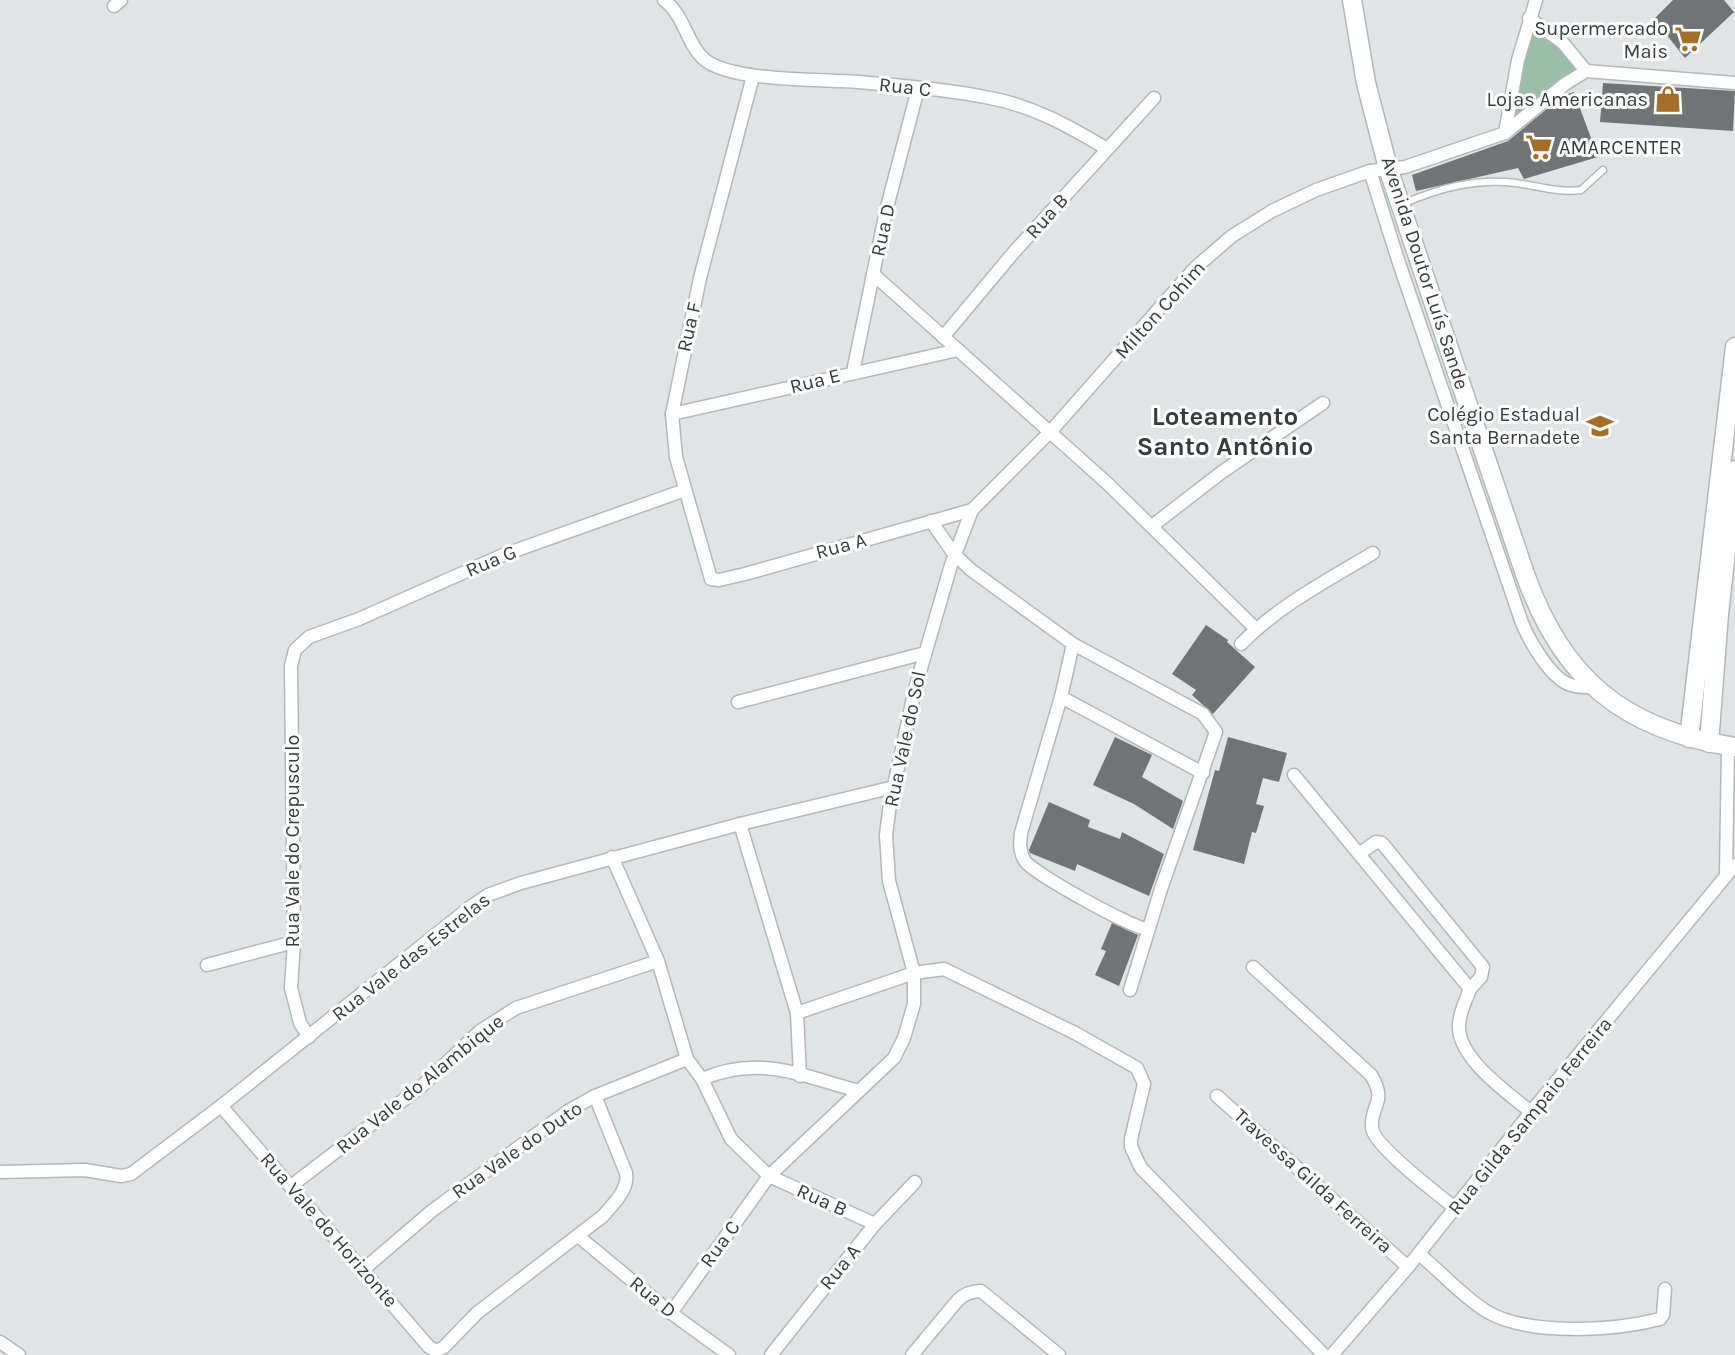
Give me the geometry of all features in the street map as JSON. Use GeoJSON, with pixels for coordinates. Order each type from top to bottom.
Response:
{"type":"FeatureCollection","features":[{"type":"Feature","properties":{"kind":"street","name":"Rua C"},"geometry":{"type":"LineString","coordinates":[[664,0],[678,13],[698,51],[710,62],[753,76],[858,82],[989,97],[1028,107],[1062,123],[1107,149]]}},
{"type":"Feature","properties":{"kind":"street","name":"Avenida Doutor Luís Sande"},"geometry":{"type":"LineString","coordinates":[[1352,0],[1379,169],[1402,205],[1536,606],[1558,645],[1576,670],[1595,687],[1644,722],[1689,738],[1732,746]]}},
{"type":"Feature","properties":{"kind":"street"},"geometry":{"type":"LineString","coordinates":[[1505,132],[1512,86],[1528,18],[1536,0]]}},
{"type":"Feature","properties":{"kind":"street"},"geometry":{"type":"LineString","coordinates":[[1528,18],[1563,43],[1586,71],[1735,83]]}},
{"type":"Feature","properties":{"kind":"street","name":"Milton Cohim"},"geometry":{"type":"LineString","coordinates":[[972,510],[1051,431],[1195,268],[1232,236],[1272,211],[1316,190],[1379,169],[1425,161],[1505,132],[1564,84],[1586,71]]}},
{"type":"Feature","properties":{"kind":"street","name":"Rua F"},"geometry":{"type":"LineString","coordinates":[[711,579],[676,457],[672,414],[700,278],[753,76]]}},
{"type":"Feature","properties":{"kind":"street","name":"Rua D"},"geometry":{"type":"LineString","coordinates":[[853,372],[886,211],[918,89]]}},
{"type":"Feature","properties":{"kind":"street","name":"Rua B"},"geometry":{"type":"LineString","coordinates":[[943,337],[1154,98]]}},
{"type":"Feature","properties":{"kind":"street"},"geometry":{"type":"LineString","coordinates":[[1379,169],[1398,260],[1522,623],[1534,646],[1560,679],[1569,685],[1595,687]]}},
{"type":"Feature","properties":{"kind":"street"},"geometry":{"type":"LineString","coordinates":[[873,274],[1051,431],[1152,526],[1256,629]]}},
{"type":"Feature","properties":{"kind":"street"},"geometry":{"type":"LineString","coordinates":[[1709,743],[1706,675],[1725,501],[1735,347]]}},
{"type":"Feature","properties":{"kind":"street","name":"Rua E"},"geometry":{"type":"LineString","coordinates":[[672,414],[958,350]]}},
{"type":"Feature","properties":{"kind":"street"},"geometry":{"type":"LineString","coordinates":[[1152,526],[1222,472],[1323,402]]}},
{"type":"Feature","properties":{"kind":"street"},"geometry":{"type":"LineString","coordinates":[[1725,501],[1735,470]]}},
{"type":"Feature","properties":{"kind":"street","name":"Rua G"},"geometry":{"type":"LineString","coordinates":[[300,643],[412,597],[503,555],[685,490]]}},
{"type":"Feature","properties":{"kind":"street","name":"Rua A"},"geometry":{"type":"LineString","coordinates":[[711,579],[719,580],[745,574],[972,510]]}},
{"type":"Feature","properties":{"kind":"street","name":"Rua Vale do Sol"},"geometry":{"type":"LineString","coordinates":[[859,1091],[894,1058],[904,1038],[914,1004],[914,973],[889,881],[886,835],[894,787],[925,653],[954,554],[972,510]]}},
{"type":"Feature","properties":{"kind":"street"},"geometry":{"type":"LineString","coordinates":[[931,521],[954,554],[971,570],[1073,644],[1209,720],[1216,732],[1148,929],[1130,990]]}},
{"type":"Feature","properties":{"kind":"street"},"geometry":{"type":"LineString","coordinates":[[1241,644],[1256,629],[1300,598],[1373,553]]}},
{"type":"Feature","properties":{"kind":"street","name":"Rua Vale do Crepusculo"},"geometry":{"type":"LineString","coordinates":[[300,643],[295,650],[291,666],[294,942],[291,988],[300,1023],[309,1037]]}},
{"type":"Feature","properties":{"kind":"street"},"geometry":{"type":"LineString","coordinates":[[1073,644],[1061,697],[1021,833],[1020,846],[1024,860],[1074,895],[1148,929]]}},
{"type":"Feature","properties":{"kind":"street"},"geometry":{"type":"LineString","coordinates":[[738,702],[925,653]]}},
{"type":"Feature","properties":{"kind":"street"},"geometry":{"type":"LineString","coordinates":[[1689,738],[1706,675]]}},
{"type":"Feature","properties":{"kind":"street"},"geometry":{"type":"LineString","coordinates":[[1061,697],[1203,772]]}},
{"type":"Feature","properties":{"kind":"street"},"geometry":{"type":"LineString","coordinates":[[1726,875],[1732,746]]}},
{"type":"Feature","properties":{"kind":"street"},"geometry":{"type":"LineString","coordinates":[[1294,775],[1470,989]]}},
{"type":"Feature","properties":{"kind":"street","name":"Rua Vale das Estrelas"},"geometry":{"type":"LineString","coordinates":[[0,1172],[84,1170],[127,1176],[221,1106],[488,895],[506,887],[740,824],[894,787]]}},
{"type":"Feature","properties":{"kind":"street"},"geometry":{"type":"LineString","coordinates":[[740,824],[796,1013],[800,1076]]}},
{"type":"Feature","properties":{"kind":"street"},"geometry":{"type":"LineString","coordinates":[[1360,853],[1380,842],[1483,967],[1481,977],[1470,989],[1459,1026],[1462,1042],[1472,1059],[1531,1112]]}},
{"type":"Feature","properties":{"kind":"street"},"geometry":{"type":"LineString","coordinates":[[612,857],[658,961],[687,1059],[702,1079],[731,1138],[769,1176]]}},
{"type":"Feature","properties":{"kind":"street","name":"Rua Gilda Sampaio Ferreira"},"geometry":{"type":"LineString","coordinates":[[1332,1355],[1419,1254],[1531,1112],[1735,865]]}},
{"type":"Feature","properties":{"kind":"street"},"geometry":{"type":"LineString","coordinates":[[207,965],[294,942]]}},
{"type":"Feature","properties":{"kind":"street","name":"Rua Vale do Alambique"},"geometry":{"type":"LineString","coordinates":[[291,1186],[423,1085],[480,1031],[516,1008],[658,961]]}},
{"type":"Feature","properties":{"kind":"street"},"geometry":{"type":"LineString","coordinates":[[1253,967],[1371,1075],[1379,1091],[1372,1128],[1376,1137],[1393,1155],[1455,1208]]}},
{"type":"Feature","properties":{"kind":"street"},"geometry":{"type":"LineString","coordinates":[[796,1013],[914,973],[944,969],[1075,1033],[1139,1070],[1144,1084],[1131,1147],[1141,1168],[1324,1355]]}},
{"type":"Feature","properties":{"kind":"street","name":"Rua Vale do Duto"},"geometry":{"type":"LineString","coordinates":[[363,1269],[433,1210],[522,1143],[595,1096],[687,1059]]}},
{"type":"Feature","properties":{"kind":"street"},"geometry":{"type":"LineString","coordinates":[[702,1079],[739,1068],[766,1066],[859,1091]]}},
{"type":"Feature","properties":{"kind":"street","name":"Rua C"},"geometry":{"type":"LineString","coordinates":[[671,1312],[769,1176],[859,1091]]}},
{"type":"Feature","properties":{"kind":"street"},"geometry":{"type":"LineString","coordinates":[[578,1236],[603,1216],[619,1197],[627,1180],[595,1096]]}},
{"type":"Feature","properties":{"kind":"street","name":"Travessa Gilda Ferreira"},"geometry":{"type":"LineString","coordinates":[[1217,1096],[1408,1267]]}},
{"type":"Feature","properties":{"kind":"street","name":"Rua Vale do Horizonte"},"geometry":{"type":"LineString","coordinates":[[221,1106],[429,1347],[436,1351],[519,1278],[578,1236]]}},
{"type":"Feature","properties":{"kind":"street","name":"Rua B"},"geometry":{"type":"LineString","coordinates":[[769,1176],[875,1224]]}},
{"type":"Feature","properties":{"kind":"street","name":"Rua A"},"geometry":{"type":"LineString","coordinates":[[771,1355],[875,1224],[915,1182]]}},
{"type":"Feature","properties":{"kind":"street","name":"Rua D"},"geometry":{"type":"LineString","coordinates":[[578,1236],[671,1312],[729,1355]]}},
{"type":"Feature","properties":{"kind":"street"},"geometry":{"type":"LineString","coordinates":[[1419,1254],[1486,1310],[1508,1322],[1596,1328],[1660,1319],[1663,1315],[1665,1289]]}},
{"type":"Feature","properties":{"kind":"street"},"geometry":{"type":"LineString","coordinates":[[912,1355],[963,1295],[977,1291],[981,1291],[1059,1355]]}},
{"type":"Feature","properties":{"kind":"street"},"geometry":{"type":"LineString","coordinates":[[0,1342],[19,1355]]}},
{"type":"Feature","properties":{"kind":"lane"},"geometry":{"type":"LineString","coordinates":[[1402,205],[1435,191],[1485,181],[1552,190],[1581,190],[1603,170]]}},
{"type":"Feature","properties":{"kind":"green space"},"geometry":{"type":"Polygon","coordinates":[[[1529,19],[1585,71],[1505,132],[1529,19]]]}},
{"type":"Feature","properties":{"kind":"building","name":"Supermercado Mais"},"geometry":{"type":"Polygon","coordinates":[[[1673,0],[1724,0],[1734,12],[1685,58],[1654,19],[1673,0]]]}},
{"type":"Feature","properties":{"kind":"building","name":"Lojas Americanas"},"geometry":{"type":"Polygon","coordinates":[[[1603,83],[1735,91],[1733,131],[1600,122],[1603,83]]]}},
{"type":"Feature","properties":{"kind":"building","name":"AMARCENTER"},"geometry":{"type":"Polygon","coordinates":[[[1574,92],[1598,157],[1524,179],[1518,168],[1416,191],[1412,175],[1508,141],[1564,95],[1574,92]]]}},
{"type":"Feature","properties":{"kind":"building"},"geometry":{"type":"Polygon","coordinates":[[[1206,625],[1228,640],[1227,642],[1255,667],[1213,714],[1192,695],[1196,690],[1172,674],[1206,625]]]}},
{"type":"Feature","properties":{"kind":"building"},"geometry":{"type":"Polygon","coordinates":[[[1115,737],[1152,755],[1142,777],[1183,801],[1173,829],[1134,804],[1093,785],[1115,737]]]}},
{"type":"Feature","properties":{"kind":"building"},"geometry":{"type":"Polygon","coordinates":[[[1228,737],[1287,753],[1279,782],[1263,778],[1256,804],[1264,806],[1256,833],[1252,832],[1244,864],[1193,850],[1215,770],[1219,771],[1228,737]]]}},
{"type":"Feature","properties":{"kind":"building"},"geometry":{"type":"Polygon","coordinates":[[[1049,802],[1090,820],[1088,827],[1120,839],[1122,832],[1164,854],[1149,896],[1077,864],[1075,871],[1030,853],[1029,850],[1049,802]]]}},
{"type":"Feature","properties":{"kind":"building"},"geometry":{"type":"Polygon","coordinates":[[[1112,923],[1138,935],[1119,986],[1095,975],[1106,951],[1101,949],[1112,923]]]}},
{"type":"Feature","properties":{"kind":"place","name":"Supermercado Mais"},"geometry":{"type":"Point","coordinates":[1688,39]}},
{"type":"Feature","properties":{"kind":"place","name":"Lojas Americanas"},"geometry":{"type":"Point","coordinates":[1668,99]}},
{"type":"Feature","properties":{"kind":"place","name":"AMARCENTER"},"geometry":{"type":"Point","coordinates":[1539,147]}},
{"type":"Feature","properties":{"kind":"place","name":"Colégio Estadual Santa Bernadete"},"geometry":{"type":"Point","coordinates":[1600,426]}},
{"type":"Feature","properties":{"kind":"district","name":"Loteamento Santo Antônio"},"geometry":{"type":"Point","coordinates":[1225,430]}}]}
